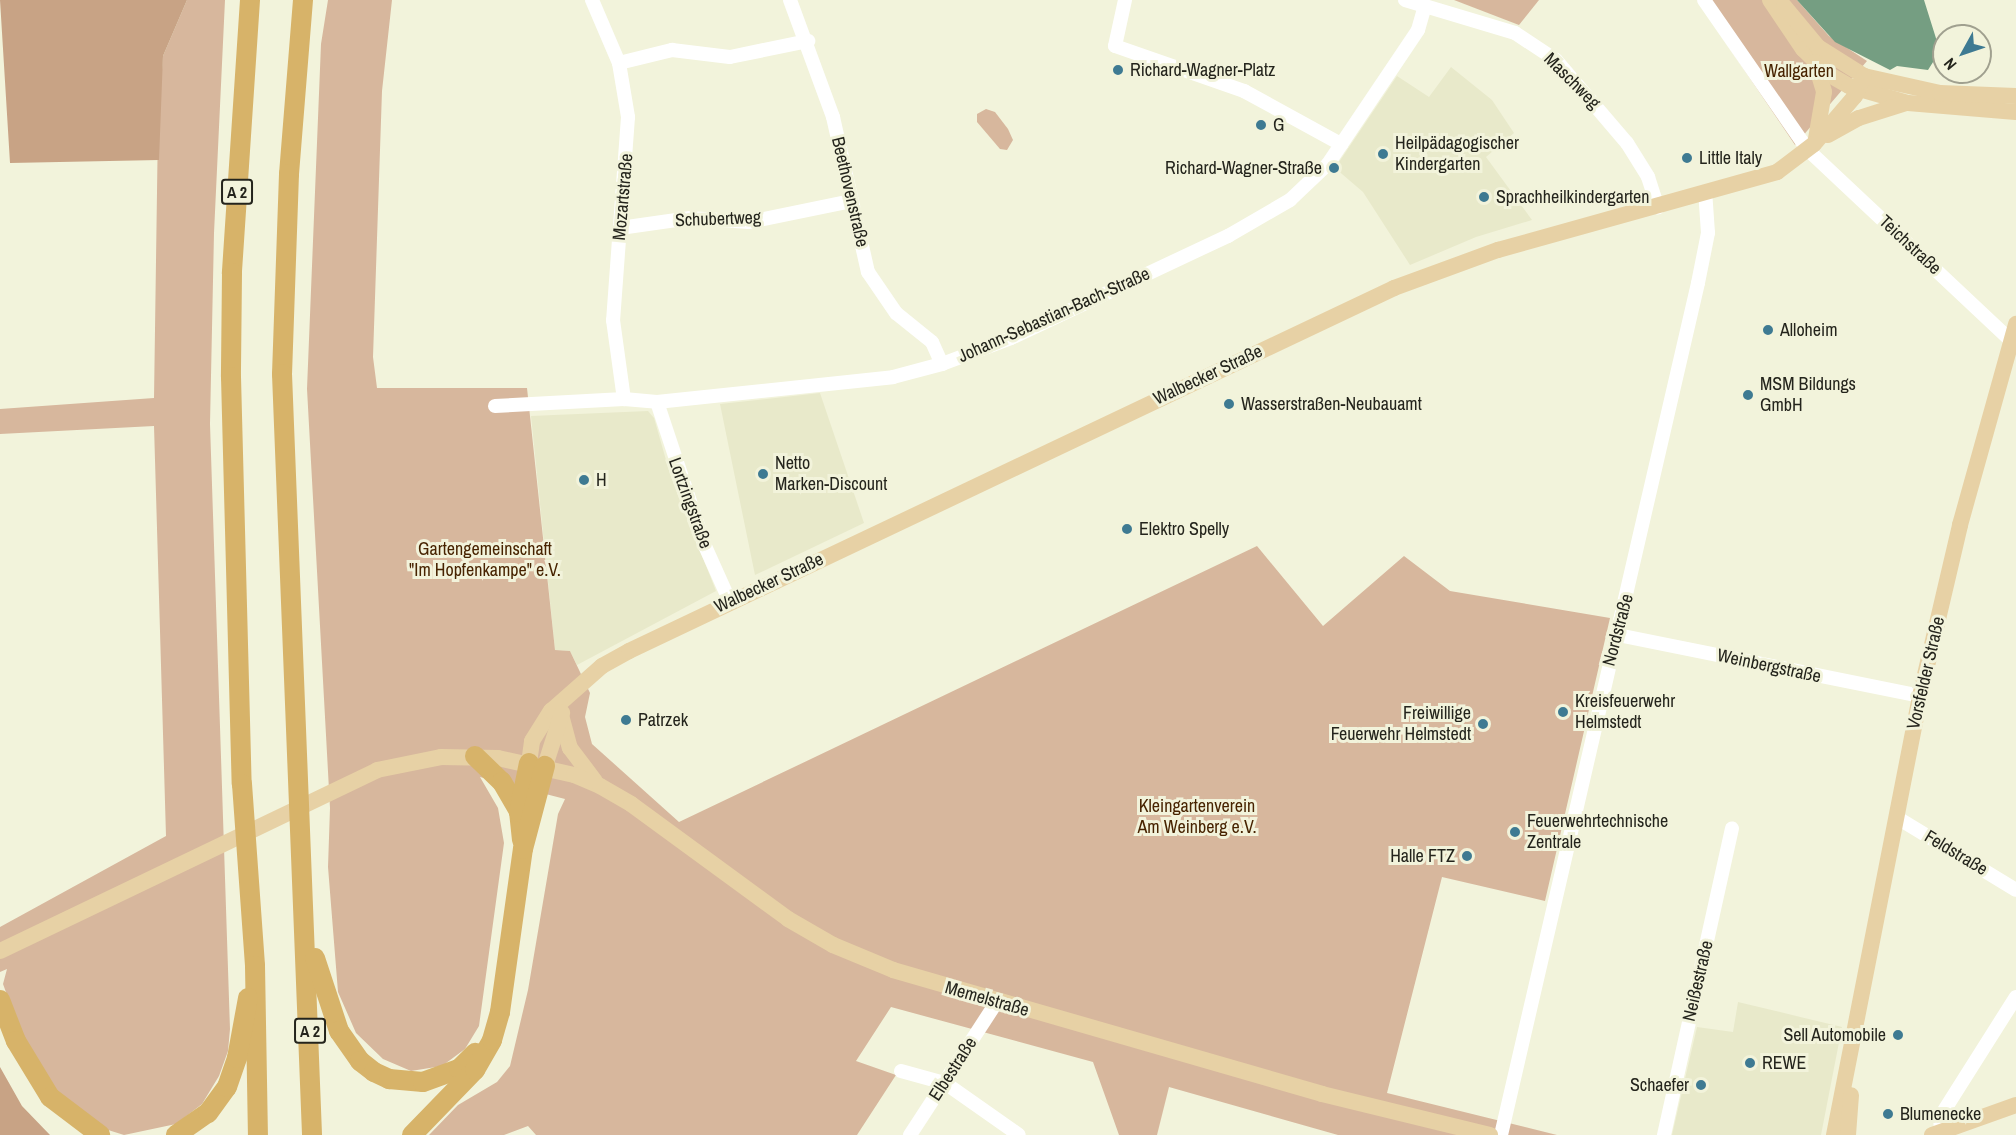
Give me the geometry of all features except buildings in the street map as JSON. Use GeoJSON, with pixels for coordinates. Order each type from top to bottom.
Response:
{"type":"FeatureCollection","features":[{"type":"Feature","properties":{"kind":"highway","name":"A 2"},"geometry":{"type":"LineString","coordinates":[[250,3],[231,273],[231,377],[242,784],[246,874],[255,966],[258,1135]]}},
{"type":"Feature","properties":{"kind":"highway","name":"A 2"},"geometry":{"type":"LineString","coordinates":[[303,4],[289,174],[282,375],[306,926],[312,1135]]}},
{"type":"Feature","properties":{"kind":"highway"},"geometry":{"type":"LineString","coordinates":[[475,756],[502,782],[519,812],[523,849]]}},
{"type":"Feature","properties":{"kind":"highway"},"geometry":{"type":"LineString","coordinates":[[519,812],[537,764]]}},
{"type":"Feature","properties":{"kind":"highway"},"geometry":{"type":"LineString","coordinates":[[412,1135],[475,1070],[492,1040],[500,1012],[537,764]]}},
{"type":"Feature","properties":{"kind":"highway"},"geometry":{"type":"LineString","coordinates":[[306,926],[339,1030],[355,1055],[374,1072],[405,1082],[440,1079],[459,1069],[473,1055],[500,1012]]}},
{"type":"Feature","properties":{"kind":"highway"},"geometry":{"type":"LineString","coordinates":[[176,1135],[208,1113],[227,1087],[237,1058],[255,966]]}},
{"type":"Feature","properties":{"kind":"highway"},"geometry":{"type":"LineString","coordinates":[[0,1000],[16,1041],[50,1097],[100,1135]]}},
{"type":"Feature","properties":{"kind":"highway"},"geometry":{"type":"LineString","coordinates":[[0,1034],[40,1100],[82,1135]]}},
{"type":"Feature","properties":{"kind":"main road"},"geometry":{"type":"LineString","coordinates":[[1770,0],[1790,34],[1814,61],[1862,83],[1908,103],[2016,112]]}},
{"type":"Feature","properties":{"kind":"main road"},"geometry":{"type":"LineString","coordinates":[[1781,0],[1818,47],[1862,83],[1940,93],[2016,96]]}},
{"type":"Feature","properties":{"kind":"main road"},"geometry":{"type":"LineString","coordinates":[[1811,147],[1824,92],[1814,61]]}},
{"type":"Feature","properties":{"kind":"main road","name":"Walbecker Straße"},"geometry":{"type":"LineString","coordinates":[[537,764],[534,736],[550,711],[563,708],[602,666],[730,602],[1394,288],[1489,252],[1760,179],[1811,147],[1862,83]]}},
{"type":"Feature","properties":{"kind":"main road"},"geometry":{"type":"LineString","coordinates":[[1811,147],[1859,118],[1908,103]]}},
{"type":"Feature","properties":{"kind":"main road","name":"Vorsfelder Straße"},"geometry":{"type":"LineString","coordinates":[[1848,1135],[1849,1109],[1859,1040],[1857,1026],[1920,696],[1960,525],[2015,336]]}},
{"type":"Feature","properties":{"kind":"main road"},"geometry":{"type":"LineString","coordinates":[[563,708],[570,748],[600,786]]}},
{"type":"Feature","properties":{"kind":"main road","name":"Memelstraße"},"geometry":{"type":"LineString","coordinates":[[0,951],[377,770],[441,758],[475,756],[537,764],[600,786],[631,804],[754,896],[825,940],[893,970],[996,1003],[1453,1132],[1490,1135]]}},
{"type":"Feature","properties":{"kind":"main road","name":"Vorsfelder Straße"},"geometry":{"type":"LineString","coordinates":[[1834,1135],[1850,1038],[1857,1026]]}},
{"type":"Feature","properties":{"kind":"main road"},"geometry":{"type":"LineString","coordinates":[[1934,1134],[2016,1105]]}},
{"type":"Feature","properties":{"kind":"main road"},"geometry":{"type":"LineString","coordinates":[[1849,1109],[1863,1135]]}},
{"type":"Feature","properties":{"kind":"street","name":"Mozartstraße"},"geometry":{"type":"LineString","coordinates":[[592,0],[619,63],[628,117],[613,335],[624,399]]}},
{"type":"Feature","properties":{"kind":"street","name":"Beethovenstraße"},"geometry":{"type":"LineString","coordinates":[[790,0],[807,41],[833,117],[868,272],[877,288],[901,317],[932,342],[942,364]]}},
{"type":"Feature","properties":{"kind":"street"},"geometry":{"type":"LineString","coordinates":[[1125,0],[1115,46],[1244,90],[1341,144]]}},
{"type":"Feature","properties":{"kind":"street","name":"Maschweg"},"geometry":{"type":"LineString","coordinates":[[1405,0],[1515,33],[1556,60],[1628,144],[1648,177],[1658,207]]}},
{"type":"Feature","properties":{"kind":"street","name":"Teichstraße"},"geometry":{"type":"LineString","coordinates":[[1704,0],[1811,147],[2015,336]]}},
{"type":"Feature","properties":{"kind":"street","name":"Johann-Sebastian-Bach-Straße"},"geometry":{"type":"LineString","coordinates":[[495,406],[624,399],[657,402],[893,377],[942,364],[1011,338],[1265,217],[1302,189],[1328,164],[1418,30],[1425,6]]}},
{"type":"Feature","properties":{"kind":"street"},"geometry":{"type":"LineString","coordinates":[[619,63],[672,50],[730,57],[807,41]]}},
{"type":"Feature","properties":{"kind":"street","name":"Nordstraße"},"geometry":{"type":"LineString","coordinates":[[1501,1135],[1618,635],[1708,233],[1705,194]]}},
{"type":"Feature","properties":{"kind":"street","name":"Schubertweg"},"geometry":{"type":"LineString","coordinates":[[621,228],[690,218],[748,222],[851,201]]}},
{"type":"Feature","properties":{"kind":"street","name":"Lortzingstraße"},"geometry":{"type":"LineString","coordinates":[[657,402],[693,515],[730,602]]}},
{"type":"Feature","properties":{"kind":"street","name":"Weinbergstraße"},"geometry":{"type":"LineString","coordinates":[[1618,635],[1920,696]]}},
{"type":"Feature","properties":{"kind":"street","name":"Feldstraße"},"geometry":{"type":"LineString","coordinates":[[1896,817],[2014,885]]}},
{"type":"Feature","properties":{"kind":"street","name":"Neißestraße"},"geometry":{"type":"LineString","coordinates":[[1664,1135],[1732,828]]}},
{"type":"Feature","properties":{"kind":"street"},"geometry":{"type":"LineString","coordinates":[[1934,1134],[1940,1117],[2016,997]]}},
{"type":"Feature","properties":{"kind":"street","name":"Elbestraße"},"geometry":{"type":"LineString","coordinates":[[910,1135],[996,1003]]}},
{"type":"Feature","properties":{"kind":"street"},"geometry":{"type":"LineString","coordinates":[[901,1071],[945,1083],[1019,1135]]}},
{"type":"Feature","properties":{"kind":"shaded area"},"geometry":{"type":"Polygon","coordinates":[[[0,0],[187,0],[163,56],[159,160],[10,163],[0,0]]]}},
{"type":"Feature","properties":{"kind":"shaded area"},"geometry":{"type":"Polygon","coordinates":[[[1797,0],[1924,0],[1932,26],[1932,64],[1928,70],[1897,66],[1890,70],[1835,42],[1797,0]]]}},
{"type":"Feature","properties":{"kind":"shaded area"},"geometry":{"type":"Polygon","coordinates":[[[1451,67],[1492,100],[1514,133],[1486,157],[1532,220],[1476,237],[1410,265],[1363,192],[1335,168],[1397,76],[1429,97],[1451,67]]]}},
{"type":"Feature","properties":{"kind":"shaded area"},"geometry":{"type":"Polygon","coordinates":[[[820,393],[864,523],[755,575],[720,404],[820,393]]]}},
{"type":"Feature","properties":{"kind":"shaded area"},"geometry":{"type":"Polygon","coordinates":[[[648,411],[654,418],[670,474],[716,591],[577,665],[570,651],[555,650],[531,416],[648,411]]]}},
{"type":"Feature","properties":{"kind":"shaded area"},"geometry":{"type":"Polygon","coordinates":[[[1738,1002],[1842,1027],[1821,1135],[1672,1135],[1697,1027],[1733,1032],[1738,1002]]]}},
{"type":"Feature","properties":{"kind":"shaded area"},"geometry":{"type":"Polygon","coordinates":[[[0,1067],[22,1106],[50,1135],[0,1135],[0,1067]]]}},
{"type":"Feature","properties":{"kind":"green space"},"geometry":{"type":"Polygon","coordinates":[[[187,0],[225,0],[214,233],[210,424],[230,1029],[228,1051],[219,1076],[202,1104],[176,1124],[124,1135],[105,1129],[58,1097],[23,1039],[3,984],[7,969],[0,972],[0,927],[166,836],[154,426],[0,434],[0,409],[154,398],[158,123],[163,56],[187,0]]]}},
{"type":"Feature","properties":{"kind":"green space"},"geometry":{"type":"Polygon","coordinates":[[[328,0],[392,0],[382,91],[373,357],[377,388],[527,388],[555,650],[570,651],[590,693],[585,717],[592,744],[679,822],[1257,546],[1323,626],[1404,556],[1450,591],[1610,618],[1545,901],[1442,877],[1387,1093],[1557,1135],[1338,1135],[1169,1087],[1157,1135],[1119,1135],[1093,1062],[891,1007],[856,1061],[896,1075],[857,1135],[536,1135],[528,1126],[504,1135],[429,1135],[458,1105],[497,1082],[510,1066],[528,990],[558,814],[565,799],[480,777],[498,808],[504,843],[479,1026],[465,1049],[442,1066],[411,1071],[383,1059],[356,1033],[338,992],[328,867],[330,808],[307,389],[321,44],[328,0]]]}},
{"type":"Feature","properties":{"kind":"green space"},"geometry":{"type":"Polygon","coordinates":[[[1454,0],[1539,0],[1519,25],[1454,0]]]}},
{"type":"Feature","properties":{"kind":"green space","name":"Wallgarten"},"geometry":{"type":"Polygon","coordinates":[[[1697,0],[1797,0],[1829,36],[1867,61],[1795,145],[1697,0]]]}},
{"type":"Feature","properties":{"kind":"green space"},"geometry":{"type":"Polygon","coordinates":[[[986,109],[995,112],[1008,129],[1013,140],[1007,150],[1000,149],[977,122],[977,114],[986,109]]]}},
{"type":"Feature","properties":{"kind":"place","name":"Richard-Wagner-Platz"},"geometry":{"type":"Point","coordinates":[1118,70]}},
{"type":"Feature","properties":{"kind":"place","name":"G"},"geometry":{"type":"Point","coordinates":[1261,125]}},
{"type":"Feature","properties":{"kind":"place","name":"Heilpädagogischer Kindergarten"},"geometry":{"type":"Point","coordinates":[1383,154]}},
{"type":"Feature","properties":{"kind":"place","name":"Little Italy"},"geometry":{"type":"Point","coordinates":[1687,158]}},
{"type":"Feature","properties":{"kind":"place","name":"Richard-Wagner-Straße"},"geometry":{"type":"Point","coordinates":[1334,168]}},
{"type":"Feature","properties":{"kind":"place","name":"Sprachheilkindergarten"},"geometry":{"type":"Point","coordinates":[1484,197]}},
{"type":"Feature","properties":{"kind":"place","name":"Alloheim"},"geometry":{"type":"Point","coordinates":[1768,330]}},
{"type":"Feature","properties":{"kind":"place","name":"MSM Bildungs GmbH"},"geometry":{"type":"Point","coordinates":[1748,395]}},
{"type":"Feature","properties":{"kind":"place","name":"Wasserstraßen-Neubauamt"},"geometry":{"type":"Point","coordinates":[1229,404]}},
{"type":"Feature","properties":{"kind":"place","name":"Netto Marken-Discount"},"geometry":{"type":"Point","coordinates":[763,474]}},
{"type":"Feature","properties":{"kind":"place","name":"H"},"geometry":{"type":"Point","coordinates":[584,480]}},
{"type":"Feature","properties":{"kind":"place","name":"Elektro Spelly"},"geometry":{"type":"Point","coordinates":[1127,529]}},
{"type":"Feature","properties":{"kind":"place","name":"Kreisfeuerwehr Helmstedt"},"geometry":{"type":"Point","coordinates":[1563,712]}},
{"type":"Feature","properties":{"kind":"place","name":"Patrzek"},"geometry":{"type":"Point","coordinates":[626,720]}},
{"type":"Feature","properties":{"kind":"place","name":"Freiwillige Feuerwehr Helmstedt"},"geometry":{"type":"Point","coordinates":[1483,724]}},
{"type":"Feature","properties":{"kind":"place","name":"Feuerwehrtechnische Zentrale"},"geometry":{"type":"Point","coordinates":[1515,832]}},
{"type":"Feature","properties":{"kind":"place","name":"Halle FTZ"},"geometry":{"type":"Point","coordinates":[1467,856]}},
{"type":"Feature","properties":{"kind":"place","name":"Sell Automobile"},"geometry":{"type":"Point","coordinates":[1898,1035]}},
{"type":"Feature","properties":{"kind":"place","name":"REWE"},"geometry":{"type":"Point","coordinates":[1750,1063]}},
{"type":"Feature","properties":{"kind":"place","name":"Schaefer"},"geometry":{"type":"Point","coordinates":[1701,1085]}},
{"type":"Feature","properties":{"kind":"place","name":"Blumenecke"},"geometry":{"type":"Point","coordinates":[1888,1114]}},
{"type":"Feature","properties":{"kind":"park label","name":"Gartengemeinschaft \"Im Hopfenkampe\" e.V."},"geometry":{"type":"Point","coordinates":[485,560]}},
{"type":"Feature","properties":{"kind":"park label","name":"Kleingartenverein Am Weinberg e.V."},"geometry":{"type":"Point","coordinates":[1197,817]}}]}
